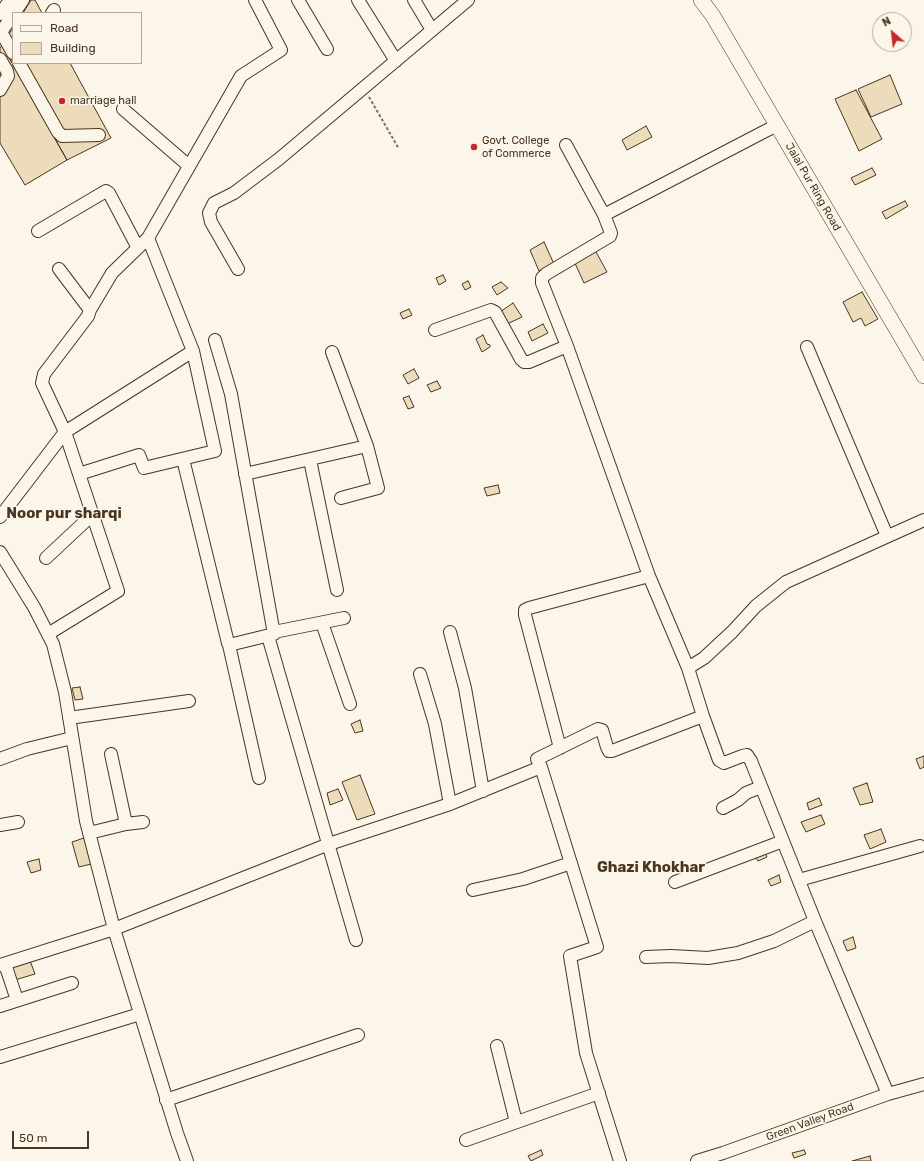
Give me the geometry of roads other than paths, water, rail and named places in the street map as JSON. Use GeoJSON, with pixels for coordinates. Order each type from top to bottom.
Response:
{"type":"FeatureCollection","features":[{"type":"Feature","properties":{"kind":"main road","name":"Jalal Pur Ring Road"},"geometry":{"type":"LineString","coordinates":[[701,0],[713,16],[924,376]]}},
{"type":"Feature","properties":{"kind":"street"},"geometry":{"type":"LineString","coordinates":[[0,14],[10,0]]}},
{"type":"Feature","properties":{"kind":"street"},"geometry":{"type":"LineString","coordinates":[[15,12],[23,0]]}},
{"type":"Feature","properties":{"kind":"street"},"geometry":{"type":"LineString","coordinates":[[48,634],[118,591],[65,432],[42,382],[42,378],[88,316],[112,273],[148,238],[241,76],[280,52],[281,50],[255,0]]}},
{"type":"Feature","properties":{"kind":"street"},"geometry":{"type":"LineString","coordinates":[[298,0],[327,49]]}},
{"type":"Feature","properties":{"kind":"street"},"geometry":{"type":"LineString","coordinates":[[358,0],[396,60]]}},
{"type":"Feature","properties":{"kind":"street"},"geometry":{"type":"LineString","coordinates":[[414,0],[432,30]]}},
{"type":"Feature","properties":{"kind":"street"},"geometry":{"type":"LineString","coordinates":[[238,269],[211,222],[210,213],[214,203],[234,193],[279,159],[468,0]]}},
{"type":"Feature","properties":{"kind":"street"},"geometry":{"type":"LineString","coordinates":[[12,17],[1,33],[12,51]]}},
{"type":"Feature","properties":{"kind":"street"},"geometry":{"type":"LineString","coordinates":[[0,60],[7,71],[8,76],[0,90]]}},
{"type":"Feature","properties":{"kind":"street"},"geometry":{"type":"LineString","coordinates":[[20,64],[58,132],[62,136],[99,136]]}},
{"type":"Feature","properties":{"kind":"street"},"geometry":{"type":"LineString","coordinates":[[124,109],[189,166]]}},
{"type":"Feature","properties":{"kind":"street"},"geometry":{"type":"LineString","coordinates":[[604,214],[777,125]]}},
{"type":"Feature","properties":{"kind":"street"},"geometry":{"type":"LineString","coordinates":[[566,145],[604,214],[610,231],[610,236],[546,274],[542,278],[542,283],[649,576],[688,668],[719,760],[724,763],[747,755],[888,1094]]}},
{"type":"Feature","properties":{"kind":"street"},"geometry":{"type":"LineString","coordinates":[[38,231],[106,191],[138,248]]}},
{"type":"Feature","properties":{"kind":"street"},"geometry":{"type":"LineString","coordinates":[[79,474],[139,455],[144,468],[215,451],[193,351],[148,238]]}},
{"type":"Feature","properties":{"kind":"street"},"geometry":{"type":"LineString","coordinates":[[60,269],[90,310]]}},
{"type":"Feature","properties":{"kind":"street"},"geometry":{"type":"LineString","coordinates":[[435,330],[491,310],[495,312],[524,362],[529,362],[566,346]]}},
{"type":"Feature","properties":{"kind":"street"},"geometry":{"type":"LineString","coordinates":[[215,340],[231,394],[271,634],[356,940]]}},
{"type":"Feature","properties":{"kind":"street"},"geometry":{"type":"LineString","coordinates":[[807,347],[887,536]]}},
{"type":"Feature","properties":{"kind":"street"},"geometry":{"type":"LineString","coordinates":[[0,517],[65,432],[193,351]]}},
{"type":"Feature","properties":{"kind":"street"},"geometry":{"type":"LineString","coordinates":[[332,352],[366,446],[378,488],[341,498]]}},
{"type":"Feature","properties":{"kind":"street"},"geometry":{"type":"LineString","coordinates":[[245,474],[366,446]]}},
{"type":"Feature","properties":{"kind":"street"},"geometry":{"type":"LineString","coordinates":[[183,459],[229,645],[259,778]]}},
{"type":"Feature","properties":{"kind":"street"},"geometry":{"type":"LineString","coordinates":[[310,460],[336,590]]}},
{"type":"Feature","properties":{"kind":"street"},"geometry":{"type":"LineString","coordinates":[[46,558],[93,514]]}},
{"type":"Feature","properties":{"kind":"street"},"geometry":{"type":"LineString","coordinates":[[688,668],[704,658],[732,632],[756,606],[786,582],[924,520]]}},
{"type":"Feature","properties":{"kind":"street"},"geometry":{"type":"LineString","coordinates":[[0,552],[34,606],[54,644],[65,692],[89,833],[114,929],[166,1100],[187,1161]]}},
{"type":"Feature","properties":{"kind":"street"},"geometry":{"type":"LineString","coordinates":[[560,748],[525,615],[525,610],[649,576]]}},
{"type":"Feature","properties":{"kind":"street"},"geometry":{"type":"LineString","coordinates":[[229,645],[344,618]]}},
{"type":"Feature","properties":{"kind":"street"},"geometry":{"type":"LineString","coordinates":[[322,623],[350,704]]}},
{"type":"Feature","properties":{"kind":"street"},"geometry":{"type":"LineString","coordinates":[[450,632],[464,688],[483,791]]}},
{"type":"Feature","properties":{"kind":"street"},"geometry":{"type":"LineString","coordinates":[[420,674],[435,724],[450,804]]}},
{"type":"Feature","properties":{"kind":"street"},"geometry":{"type":"LineString","coordinates":[[69,718],[188,701]]}},
{"type":"Feature","properties":{"kind":"street"},"geometry":{"type":"LineString","coordinates":[[620,1161],[586,1053],[570,956],[597,947],[541,767],[537,759],[600,729],[602,730],[609,751],[612,751],[703,716]]}},
{"type":"Feature","properties":{"kind":"street"},"geometry":{"type":"LineString","coordinates":[[0,759],[27,749],[72,738]]}},
{"type":"Feature","properties":{"kind":"street"},"geometry":{"type":"LineString","coordinates":[[111,754],[126,824]]}},
{"type":"Feature","properties":{"kind":"street"},"geometry":{"type":"LineString","coordinates":[[17,1000],[2,965],[114,929],[329,844],[450,804],[541,767]]}},
{"type":"Feature","properties":{"kind":"street"},"geometry":{"type":"LineString","coordinates":[[723,808],[738,800],[746,793],[761,787]]}},
{"type":"Feature","properties":{"kind":"street"},"geometry":{"type":"LineString","coordinates":[[0,825],[18,822]]}},
{"type":"Feature","properties":{"kind":"street"},"geometry":{"type":"LineString","coordinates":[[89,833],[126,824],[143,822]]}},
{"type":"Feature","properties":{"kind":"street"},"geometry":{"type":"LineString","coordinates":[[675,882],[783,841]]}},
{"type":"Feature","properties":{"kind":"street"},"geometry":{"type":"LineString","coordinates":[[799,880],[920,846]]}},
{"type":"Feature","properties":{"kind":"street"},"geometry":{"type":"LineString","coordinates":[[473,890],[523,879],[571,863]]}},
{"type":"Feature","properties":{"kind":"street"},"geometry":{"type":"LineString","coordinates":[[646,957],[671,956],[708,958],[738,953],[774,941],[815,921]]}},
{"type":"Feature","properties":{"kind":"street"},"geometry":{"type":"LineString","coordinates":[[0,1006],[72,982]]}},
{"type":"Feature","properties":{"kind":"street"},"geometry":{"type":"LineString","coordinates":[[0,1058],[140,1014]]}},
{"type":"Feature","properties":{"kind":"street"},"geometry":{"type":"LineString","coordinates":[[166,1100],[358,1035]]}},
{"type":"Feature","properties":{"kind":"street"},"geometry":{"type":"LineString","coordinates":[[497,1046],[516,1122]]}},
{"type":"Feature","properties":{"kind":"street","name":"Green Valley Road"},"geometry":{"type":"LineString","coordinates":[[697,1161],[888,1094],[924,1084]]}},
{"type":"Feature","properties":{"kind":"street"},"geometry":{"type":"LineString","coordinates":[[466,1140],[599,1093]]}},
{"type":"Feature","properties":{"kind":"place","name":"marriage hall"},"geometry":{"type":"Point","coordinates":[62,101]}},
{"type":"Feature","properties":{"kind":"place","name":"Govt. College of Commerce"},"geometry":{"type":"Point","coordinates":[474,147]}},
{"type":"Feature","properties":{"kind":"district","name":"Noor pur sharqi"},"geometry":{"type":"Point","coordinates":[64,514]}},
{"type":"Feature","properties":{"kind":"district","name":"Ghazi Khokhar"},"geometry":{"type":"Point","coordinates":[651,868]}}]}
